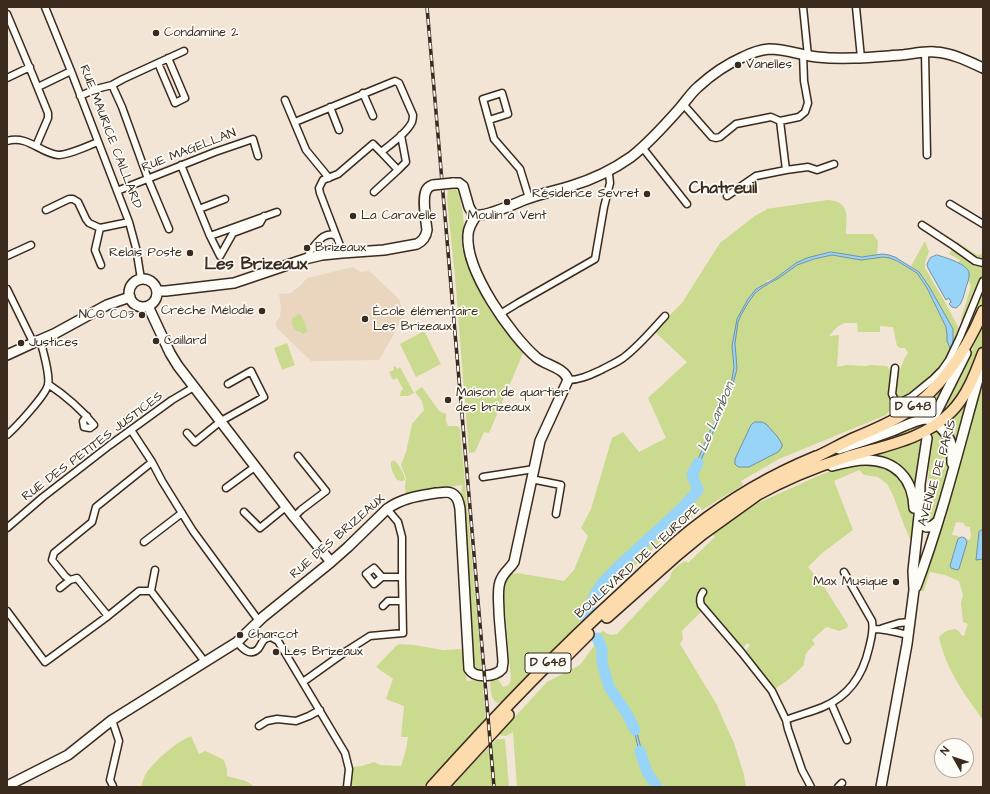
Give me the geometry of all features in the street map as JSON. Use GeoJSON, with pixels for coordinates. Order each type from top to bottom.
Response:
{"type":"FeatureCollection","features":[{"type":"Feature","properties":{"kind":"highway","name":"BOULEVARD DE L'EUROPE"},"geometry":{"type":"LineString","coordinates":[[432,787],[498,715],[570,641],[692,529],[756,487],[816,457]]}},
{"type":"Feature","properties":{"kind":"highway","name":"BOULEVARD DE L'EUROPE"},"geometry":{"type":"LineString","coordinates":[[442,787],[512,710],[573,649],[679,552],[755,496]]}},
{"type":"Feature","properties":{"kind":"main road","name":"AVENUE DE PARIS"},"geometry":{"type":"LineString","coordinates":[[978,322],[983,311]]}},
{"type":"Feature","properties":{"kind":"main road","name":"BOULEVARD DE L'EUROPE"},"geometry":{"type":"LineString","coordinates":[[816,457],[879,427],[902,415],[916,405],[946,375],[965,347],[978,322]]}},
{"type":"Feature","properties":{"kind":"main road","name":"BOULEVARD DE L'EUROPE"},"geometry":{"type":"LineString","coordinates":[[755,496],[805,471],[844,457],[915,436],[936,420],[951,412],[973,380],[983,354]]}},
{"type":"Feature","properties":{"kind":"street","name":"RUE MAURICE CAILLARD"},"geometry":{"type":"LineString","coordinates":[[45,7],[129,222],[136,248],[141,279]]}},
{"type":"Feature","properties":{"kind":"street"},"geometry":{"type":"LineString","coordinates":[[683,104],[712,137],[716,138],[720,137],[736,124],[771,117],[780,121],[799,117],[805,112],[808,103],[804,81],[805,55],[803,7]]}},
{"type":"Feature","properties":{"kind":"street"},"geometry":{"type":"LineString","coordinates":[[856,7],[861,58]]}},
{"type":"Feature","properties":{"kind":"street"},"geometry":{"type":"LineString","coordinates":[[7,14],[38,86],[47,111],[48,118],[36,146]]}},
{"type":"Feature","properties":{"kind":"street"},"geometry":{"type":"LineString","coordinates":[[157,291],[234,283],[310,258],[342,253],[384,250],[417,244],[425,238],[427,230],[425,194],[428,188],[433,185],[459,182],[464,186],[471,212],[476,216],[481,216],[529,198],[572,185],[608,170],[630,157],[670,119],[697,88],[718,71],[742,57],[758,51],[776,49],[805,55],[841,59],[934,52],[967,60],[983,68]]}},
{"type":"Feature","properties":{"kind":"street"},"geometry":{"type":"LineString","coordinates":[[80,96],[96,89],[112,85],[123,78],[184,51]]}},
{"type":"Feature","properties":{"kind":"street"},"geometry":{"type":"LineString","coordinates":[[924,52],[927,155]]}},
{"type":"Feature","properties":{"kind":"street"},"geometry":{"type":"LineString","coordinates":[[158,63],[175,102],[185,98],[168,58]]}},
{"type":"Feature","properties":{"kind":"street"},"geometry":{"type":"LineString","coordinates":[[7,78],[30,67]]}},
{"type":"Feature","properties":{"kind":"street"},"geometry":{"type":"LineString","coordinates":[[38,86],[71,71]]}},
{"type":"Feature","properties":{"kind":"street"},"geometry":{"type":"LineString","coordinates":[[295,122],[395,80],[399,83],[413,115],[413,119],[412,123],[407,129],[381,152]]}},
{"type":"Feature","properties":{"kind":"street"},"geometry":{"type":"LineString","coordinates":[[112,85],[122,107],[148,178],[169,229]]}},
{"type":"Feature","properties":{"kind":"street"},"geometry":{"type":"LineString","coordinates":[[363,93],[373,116]]}},
{"type":"Feature","properties":{"kind":"street"},"geometry":{"type":"LineString","coordinates":[[489,120],[508,114],[502,94],[483,99],[494,139],[520,168],[529,198]]}},
{"type":"Feature","properties":{"kind":"street"},"geometry":{"type":"LineString","coordinates":[[285,100],[306,150],[329,178]]}},
{"type":"Feature","properties":{"kind":"street"},"geometry":{"type":"LineString","coordinates":[[330,107],[339,130]]}},
{"type":"Feature","properties":{"kind":"street"},"geometry":{"type":"LineString","coordinates":[[780,121],[786,170]]}},
{"type":"Feature","properties":{"kind":"street"},"geometry":{"type":"LineString","coordinates":[[374,192],[406,162],[401,135]]}},
{"type":"Feature","properties":{"kind":"street"},"geometry":{"type":"LineString","coordinates":[[7,141],[15,139],[23,141],[59,155],[69,153],[98,142]]}},
{"type":"Feature","properties":{"kind":"street","name":"RUE MAGELLAN"},"geometry":{"type":"LineString","coordinates":[[117,191],[214,152],[253,139],[258,156]]}},
{"type":"Feature","properties":{"kind":"street"},"geometry":{"type":"LineString","coordinates":[[342,253],[320,193],[323,180],[338,174],[374,144],[398,170]]}},
{"type":"Feature","properties":{"kind":"street"},"geometry":{"type":"LineString","coordinates":[[642,147],[687,204]]}},
{"type":"Feature","properties":{"kind":"street"},"geometry":{"type":"LineString","coordinates":[[727,196],[756,176],[808,167],[817,170],[834,164]]}},
{"type":"Feature","properties":{"kind":"street"},"geometry":{"type":"LineString","coordinates":[[181,165],[210,236],[220,256],[233,233],[260,223],[264,216]]}},
{"type":"Feature","properties":{"kind":"street"},"geometry":{"type":"LineString","coordinates":[[500,314],[595,259],[610,183],[608,170]]}},
{"type":"Feature","properties":{"kind":"street"},"geometry":{"type":"LineString","coordinates":[[46,210],[69,199],[73,199],[78,202],[89,223],[100,228],[129,222]]}},
{"type":"Feature","properties":{"kind":"street"},"geometry":{"type":"LineString","coordinates":[[199,209],[225,199]]}},
{"type":"Feature","properties":{"kind":"street"},"geometry":{"type":"LineString","coordinates":[[950,204],[983,224]]}},
{"type":"Feature","properties":{"kind":"street"},"geometry":{"type":"LineString","coordinates":[[210,236],[277,212]]}},
{"type":"Feature","properties":{"kind":"street"},"geometry":{"type":"LineString","coordinates":[[476,216],[468,229],[468,244],[472,261],[484,287],[500,314],[532,353],[545,364],[561,371],[567,376],[568,380]]}},
{"type":"Feature","properties":{"kind":"street"},"geometry":{"type":"LineString","coordinates":[[922,225],[975,261],[983,263]]}},
{"type":"Feature","properties":{"kind":"street"},"geometry":{"type":"LineString","coordinates":[[100,228],[95,250],[101,265]]}},
{"type":"Feature","properties":{"kind":"street"},"geometry":{"type":"LineString","coordinates":[[310,258],[310,251],[323,237],[327,234],[336,236]]}},
{"type":"Feature","properties":{"kind":"street"},"geometry":{"type":"LineString","coordinates":[[7,256],[31,244]]}},
{"type":"Feature","properties":{"kind":"street"},"geometry":{"type":"LineString","coordinates":[[141,279],[153,283],[157,291],[156,299],[151,305],[143,307],[135,304],[130,296],[133,284],[141,279]]}},
{"type":"Feature","properties":{"kind":"street"},"geometry":{"type":"LineString","coordinates":[[895,368],[893,396],[895,401],[900,402],[911,397],[933,379],[942,370],[955,350],[983,281]]}},
{"type":"Feature","properties":{"kind":"street"},"geometry":{"type":"LineString","coordinates":[[7,289],[32,338],[36,341],[48,376],[48,384],[45,392],[14,429],[7,435]]}},
{"type":"Feature","properties":{"kind":"street"},"geometry":{"type":"LineString","coordinates":[[7,355],[54,334],[107,305],[130,296]]}},
{"type":"Feature","properties":{"kind":"street"},"geometry":{"type":"LineString","coordinates":[[148,306],[170,353],[178,366],[294,517],[331,562]]}},
{"type":"Feature","properties":{"kind":"street"},"geometry":{"type":"LineString","coordinates":[[568,380],[579,379],[594,374],[622,358],[632,351],[665,316]]}},
{"type":"Feature","properties":{"kind":"street","name":"AVENUE DE PARIS"},"geometry":{"type":"LineString","coordinates":[[936,420],[969,347],[978,322]]}},
{"type":"Feature","properties":{"kind":"street","name":"AVENUE DE PARIS"},"geometry":{"type":"LineString","coordinates":[[914,590],[926,560],[951,474],[981,380],[983,363]]}},
{"type":"Feature","properties":{"kind":"street"},"geometry":{"type":"LineString","coordinates":[[228,384],[251,371],[264,397],[269,403]]}},
{"type":"Feature","properties":{"kind":"street"},"geometry":{"type":"LineString","coordinates":[[556,514],[561,485],[531,479],[542,435],[568,380]]}},
{"type":"Feature","properties":{"kind":"street"},"geometry":{"type":"LineString","coordinates":[[48,384],[79,407],[87,416]]}},
{"type":"Feature","properties":{"kind":"street","name":"RUE DES PETITES JUSTICES"},"geometry":{"type":"LineString","coordinates":[[7,528],[43,496],[172,400],[194,387]]}},
{"type":"Feature","properties":{"kind":"street"},"geometry":{"type":"LineString","coordinates":[[187,433],[195,442],[221,421],[264,397]]}},
{"type":"Feature","properties":{"kind":"street"},"geometry":{"type":"LineString","coordinates":[[816,457],[924,419],[932,421],[936,420],[951,445],[951,474]]}},
{"type":"Feature","properties":{"kind":"street"},"geometry":{"type":"LineString","coordinates":[[131,430],[193,531],[259,621]]}},
{"type":"Feature","properties":{"kind":"street","name":"AVENUE DE PARIS"},"geometry":{"type":"LineString","coordinates":[[881,787],[910,622],[914,590],[920,484],[927,438]]}},
{"type":"Feature","properties":{"kind":"street"},"geometry":{"type":"LineString","coordinates":[[294,517],[326,491],[298,456]]}},
{"type":"Feature","properties":{"kind":"street"},"geometry":{"type":"LineString","coordinates":[[755,496],[785,482],[827,467],[866,460],[886,463],[901,472],[908,483],[913,496],[914,523],[917,533]]}},
{"type":"Feature","properties":{"kind":"street"},"geometry":{"type":"LineString","coordinates":[[70,580],[52,560],[54,553],[92,522],[96,507],[152,462]]}},
{"type":"Feature","properties":{"kind":"street"},"geometry":{"type":"LineString","coordinates":[[226,488],[256,466]]}},
{"type":"Feature","properties":{"kind":"street"},"geometry":{"type":"LineString","coordinates":[[483,477],[534,469]]}},
{"type":"Feature","properties":{"kind":"street","name":"RUE DES BRIZEAUX"},"geometry":{"type":"LineString","coordinates":[[7,786],[68,755],[112,720],[237,642],[259,621],[331,562],[387,509],[394,504],[415,496],[451,492],[458,499],[460,509],[468,665],[470,672],[475,675],[498,673],[502,669],[503,665],[499,612],[500,582],[503,575],[514,562],[531,479]]}},
{"type":"Feature","properties":{"kind":"street"},"geometry":{"type":"LineString","coordinates":[[244,512],[260,528],[287,506]]}},
{"type":"Feature","properties":{"kind":"street"},"geometry":{"type":"LineString","coordinates":[[303,682],[370,636],[403,633],[402,537],[398,522],[387,509]]}},
{"type":"Feature","properties":{"kind":"street"},"geometry":{"type":"LineString","coordinates":[[144,542],[182,513]]}},
{"type":"Feature","properties":{"kind":"street"},"geometry":{"type":"LineString","coordinates":[[919,516],[924,526],[930,527],[937,522]]}},
{"type":"Feature","properties":{"kind":"street"},"geometry":{"type":"LineString","coordinates":[[151,591],[156,570]]}},
{"type":"Feature","properties":{"kind":"street"},"geometry":{"type":"LineString","coordinates":[[786,720],[831,703],[848,690],[861,672],[867,658],[873,629],[872,621],[844,572]]}},
{"type":"Feature","properties":{"kind":"street"},"geometry":{"type":"LineString","coordinates":[[382,577],[402,577]]}},
{"type":"Feature","properties":{"kind":"street"},"geometry":{"type":"LineString","coordinates":[[60,588],[70,580],[77,578],[108,616]]}},
{"type":"Feature","properties":{"kind":"street"},"geometry":{"type":"LineString","coordinates":[[7,611],[9,619],[46,662],[139,592],[151,591]]}},
{"type":"Feature","properties":{"kind":"street"},"geometry":{"type":"LineString","coordinates":[[151,591],[205,662]]}},
{"type":"Feature","properties":{"kind":"street"},"geometry":{"type":"LineString","coordinates":[[703,592],[700,596],[701,605],[742,653],[776,697],[786,720],[802,770],[811,787]]}},
{"type":"Feature","properties":{"kind":"street"},"geometry":{"type":"LineString","coordinates":[[383,606],[388,602],[402,600]]}},
{"type":"Feature","properties":{"kind":"street"},"geometry":{"type":"LineString","coordinates":[[881,629],[899,623],[910,622]]}},
{"type":"Feature","properties":{"kind":"street"},"geometry":{"type":"LineString","coordinates":[[873,629],[881,629],[908,635]]}},
{"type":"Feature","properties":{"kind":"street"},"geometry":{"type":"LineString","coordinates":[[237,642],[244,650],[254,652],[263,640],[271,637],[278,641],[345,753],[349,769],[346,787]]}},
{"type":"Feature","properties":{"kind":"street"},"geometry":{"type":"LineString","coordinates":[[831,703],[847,740]]}},
{"type":"Feature","properties":{"kind":"street"},"geometry":{"type":"LineString","coordinates":[[258,726],[267,721],[277,719],[296,720],[309,716],[320,710]]}},
{"type":"Feature","properties":{"kind":"street"},"geometry":{"type":"LineString","coordinates":[[112,720],[119,741],[110,780],[113,786]]}},
{"type":"Feature","properties":{"kind":"shaded area"},"geometry":{"type":"Polygon","coordinates":[[[353,267],[361,272],[369,271],[399,299],[404,316],[379,360],[311,361],[276,327],[276,322],[280,317],[281,307],[279,294],[291,293],[307,278],[353,267]]]}},
{"type":"Feature","properties":{"kind":"green space"},"geometry":{"type":"Polygon","coordinates":[[[456,189],[461,202],[464,227],[462,249],[464,254],[482,290],[509,332],[524,351],[489,433],[484,432],[475,452],[469,453],[455,276],[447,200],[448,190],[456,189]]]}},
{"type":"Feature","properties":{"kind":"green space"},"geometry":{"type":"Polygon","coordinates":[[[828,200],[836,201],[842,205],[846,212],[846,234],[873,234],[878,241],[877,255],[862,257],[831,252],[822,254],[796,263],[776,278],[766,281],[769,285],[797,265],[814,259],[832,255],[861,260],[883,257],[890,258],[917,273],[927,288],[946,327],[947,342],[951,352],[940,369],[905,398],[899,400],[886,415],[779,459],[741,481],[743,485],[704,509],[668,535],[585,614],[582,620],[510,694],[501,702],[497,703],[491,694],[491,677],[497,678],[503,687],[509,685],[511,679],[503,588],[509,575],[517,573],[564,581],[574,570],[588,536],[581,528],[591,509],[612,438],[623,432],[639,452],[666,438],[648,398],[687,362],[654,331],[682,303],[720,243],[766,209],[828,200]],[[845,323],[838,326],[829,336],[839,335],[837,367],[846,365],[887,366],[891,372],[898,375],[908,353],[905,348],[900,348],[897,346],[893,327],[880,326],[880,332],[858,332],[857,323],[845,323]]]}},
{"type":"Feature","properties":{"kind":"green space"},"geometry":{"type":"Polygon","coordinates":[[[925,241],[929,252],[925,262],[925,268],[960,330],[953,348],[953,329],[919,272],[911,266],[925,241]]]}},
{"type":"Feature","properties":{"kind":"green space"},"geometry":{"type":"Polygon","coordinates":[[[957,242],[977,255],[983,254],[983,258],[975,263],[983,267],[983,275],[964,322],[962,322],[961,319],[971,286],[968,280],[967,270],[958,263],[960,260],[949,254],[957,242]]]}},
{"type":"Feature","properties":{"kind":"green space"},"geometry":{"type":"Polygon","coordinates":[[[983,285],[983,302],[968,335],[945,370],[983,285]]]}},
{"type":"Feature","properties":{"kind":"green space"},"geometry":{"type":"Polygon","coordinates":[[[300,314],[308,331],[303,334],[296,331],[292,325],[292,318],[300,314]]]}},
{"type":"Feature","properties":{"kind":"green space"},"geometry":{"type":"Polygon","coordinates":[[[983,322],[983,349],[960,397],[942,414],[940,412],[973,348],[983,322]]]}},
{"type":"Feature","properties":{"kind":"green space"},"geometry":{"type":"Polygon","coordinates":[[[424,331],[441,364],[416,377],[400,344],[424,331]]]}},
{"type":"Feature","properties":{"kind":"green space"},"geometry":{"type":"Polygon","coordinates":[[[287,343],[295,365],[282,370],[274,348],[287,343]]]}},
{"type":"Feature","properties":{"kind":"green space"},"geometry":{"type":"Polygon","coordinates":[[[395,366],[397,369],[400,367],[414,393],[408,396],[400,396],[403,389],[397,378],[393,380],[389,372],[394,370],[393,368],[395,366]]]}},
{"type":"Feature","properties":{"kind":"green space"},"geometry":{"type":"Polygon","coordinates":[[[945,382],[931,415],[928,414],[920,416],[877,433],[945,382]]]}},
{"type":"Feature","properties":{"kind":"green space"},"geometry":{"type":"Polygon","coordinates":[[[981,385],[983,386],[983,720],[956,681],[946,660],[939,637],[946,631],[955,629],[959,631],[962,636],[965,635],[968,624],[963,622],[961,603],[963,595],[959,581],[945,575],[930,572],[924,591],[921,591],[981,385]],[[956,522],[952,535],[960,538],[957,542],[950,566],[967,542],[966,539],[970,540],[970,527],[965,526],[964,523],[956,522]]]}},
{"type":"Feature","properties":{"kind":"green space"},"geometry":{"type":"Polygon","coordinates":[[[422,387],[439,411],[446,414],[448,426],[457,426],[460,428],[482,671],[475,670],[470,665],[464,524],[461,496],[462,485],[406,495],[406,478],[401,465],[406,452],[412,424],[424,410],[422,401],[415,392],[422,387]]]}},
{"type":"Feature","properties":{"kind":"green space"},"geometry":{"type":"Polygon","coordinates":[[[970,393],[955,450],[942,425],[970,393]]]}},
{"type":"Feature","properties":{"kind":"green space"},"geometry":{"type":"Polygon","coordinates":[[[929,423],[920,431],[810,465],[855,446],[920,424],[929,423]]]}},
{"type":"Feature","properties":{"kind":"green space"},"geometry":{"type":"Polygon","coordinates":[[[935,428],[947,441],[949,462],[948,474],[936,516],[932,520],[929,518],[927,509],[929,459],[933,437],[932,434],[935,428]]]}},
{"type":"Feature","properties":{"kind":"green space"},"geometry":{"type":"Polygon","coordinates":[[[925,436],[915,491],[910,481],[869,457],[870,455],[925,436]]]}},
{"type":"Feature","properties":{"kind":"green space"},"geometry":{"type":"Polygon","coordinates":[[[394,460],[404,474],[405,480],[397,480],[391,464],[394,460]]]}},
{"type":"Feature","properties":{"kind":"green space"},"geometry":{"type":"Polygon","coordinates":[[[878,463],[902,477],[913,508],[913,546],[893,495],[887,484],[878,477],[864,475],[859,470],[834,481],[853,530],[822,553],[808,567],[823,585],[848,625],[847,628],[839,631],[827,627],[825,628],[812,640],[815,644],[808,650],[804,665],[787,681],[773,690],[746,651],[750,645],[747,643],[743,648],[707,606],[682,631],[683,639],[680,644],[717,705],[734,743],[744,775],[746,787],[517,787],[513,732],[506,736],[498,735],[547,682],[580,665],[594,646],[592,638],[603,631],[610,635],[617,634],[670,578],[675,568],[686,561],[688,563],[715,537],[713,534],[758,503],[833,470],[851,465],[878,463]]]}},
{"type":"Feature","properties":{"kind":"green space"},"geometry":{"type":"Polygon","coordinates":[[[399,644],[443,650],[463,649],[467,681],[482,678],[486,719],[423,787],[366,787],[351,785],[352,767],[362,766],[374,762],[380,765],[401,766],[408,737],[401,737],[404,706],[386,699],[393,679],[376,667],[399,644]]]}},
{"type":"Feature","properties":{"kind":"green space"},"geometry":{"type":"Polygon","coordinates":[[[191,736],[199,754],[205,751],[224,760],[227,776],[246,781],[255,787],[141,787],[147,772],[156,761],[167,751],[191,736]]]}},
{"type":"Feature","properties":{"kind":"green space"},"geometry":{"type":"Polygon","coordinates":[[[497,739],[505,739],[509,787],[450,787],[488,748],[497,739]]]}},
{"type":"Feature","properties":{"kind":"water"},"geometry":{"type":"Polygon","coordinates":[[[831,252],[862,257],[882,254],[889,255],[895,257],[919,272],[930,288],[953,329],[953,348],[950,349],[947,342],[946,327],[927,288],[917,273],[897,261],[883,257],[861,260],[832,255],[797,265],[755,293],[741,315],[738,322],[735,343],[737,369],[731,391],[701,460],[693,476],[691,476],[731,385],[734,367],[732,346],[737,319],[748,299],[756,289],[776,278],[796,263],[807,258],[831,252]]]}},
{"type":"Feature","properties":{"kind":"water"},"geometry":{"type":"Polygon","coordinates":[[[937,255],[950,259],[968,270],[969,275],[963,298],[960,305],[956,308],[949,304],[951,302],[949,298],[946,300],[928,268],[927,264],[930,258],[937,255]]]}},
{"type":"Feature","properties":{"kind":"water"},"geometry":{"type":"Polygon","coordinates":[[[755,422],[762,422],[766,424],[777,436],[782,444],[782,447],[778,452],[749,467],[738,467],[735,464],[735,459],[751,425],[755,422]]]}},
{"type":"Feature","properties":{"kind":"water"},"geometry":{"type":"Polygon","coordinates":[[[983,529],[983,559],[976,560],[979,532],[983,529]]]}},
{"type":"Feature","properties":{"kind":"water"},"geometry":{"type":"Polygon","coordinates":[[[962,537],[965,538],[967,542],[959,569],[957,570],[951,568],[950,566],[958,539],[962,537]]]}},
{"type":"Feature","properties":{"kind":"water"},"geometry":{"type":"Polygon","coordinates":[[[602,648],[604,668],[608,684],[619,699],[637,733],[645,763],[658,787],[656,787],[640,756],[635,734],[622,706],[607,684],[603,671],[600,650],[602,648]]]}},
{"type":"Feature","properties":{"kind":"waterway","name":"Le Lambon"},"geometry":{"type":"LineString","coordinates":[[585,618],[595,594],[603,582],[682,508],[698,490],[692,475],[698,463]]}},
{"type":"Feature","properties":{"kind":"waterway","name":"Le Lambon"},"geometry":{"type":"LineString","coordinates":[[597,638],[602,648],[602,663],[609,687],[626,712],[635,730]]}},
{"type":"Feature","properties":{"kind":"waterway","name":"Le Lambon"},"geometry":{"type":"LineString","coordinates":[[640,751],[647,772],[657,787]]}},
{"type":"Feature","properties":{"kind":"railway"},"geometry":{"type":"LineString","coordinates":[[427,7],[494,787]]}},
{"type":"Feature","properties":{"kind":"place","name":"Condamine 2"},"geometry":{"type":"Point","coordinates":[156,33]}},
{"type":"Feature","properties":{"kind":"place","name":"Vanelles"},"geometry":{"type":"Point","coordinates":[738,65]}},
{"type":"Feature","properties":{"kind":"place","name":"Résidence Sevret"},"geometry":{"type":"Point","coordinates":[647,194]}},
{"type":"Feature","properties":{"kind":"place","name":"Moulin à Vent"},"geometry":{"type":"Point","coordinates":[507,202]}},
{"type":"Feature","properties":{"kind":"place","name":"La Caravelle"},"geometry":{"type":"Point","coordinates":[353,216]}},
{"type":"Feature","properties":{"kind":"place","name":"Brizeaux"},"geometry":{"type":"Point","coordinates":[307,248]}},
{"type":"Feature","properties":{"kind":"place","name":"Relais Poste"},"geometry":{"type":"Point","coordinates":[190,253]}},
{"type":"Feature","properties":{"kind":"place","name":"Crèche Mélodie"},"geometry":{"type":"Point","coordinates":[262,311]}},
{"type":"Feature","properties":{"kind":"place","name":"NCO C03"},"geometry":{"type":"Point","coordinates":[142,315]}},
{"type":"Feature","properties":{"kind":"place","name":"École élémentaire Les Brizeaux"},"geometry":{"type":"Point","coordinates":[365,319]}},
{"type":"Feature","properties":{"kind":"place","name":"Caillard"},"geometry":{"type":"Point","coordinates":[156,341]}},
{"type":"Feature","properties":{"kind":"place","name":"Justices"},"geometry":{"type":"Point","coordinates":[21,343]}},
{"type":"Feature","properties":{"kind":"place","name":"Maison de quartier des brizeaux"},"geometry":{"type":"Point","coordinates":[448,400]}},
{"type":"Feature","properties":{"kind":"place","name":"Max Musique"},"geometry":{"type":"Point","coordinates":[896,582]}},
{"type":"Feature","properties":{"kind":"place","name":"Charcot"},"geometry":{"type":"Point","coordinates":[240,635]}},
{"type":"Feature","properties":{"kind":"place","name":"Les Brizeaux"},"geometry":{"type":"Point","coordinates":[276,652]}},
{"type":"Feature","properties":{"kind":"district","name":"Chatreuil"},"geometry":{"type":"Point","coordinates":[723,189]}},
{"type":"Feature","properties":{"kind":"district","name":"Les Brizeaux"},"geometry":{"type":"Point","coordinates":[256,265]}}]}
